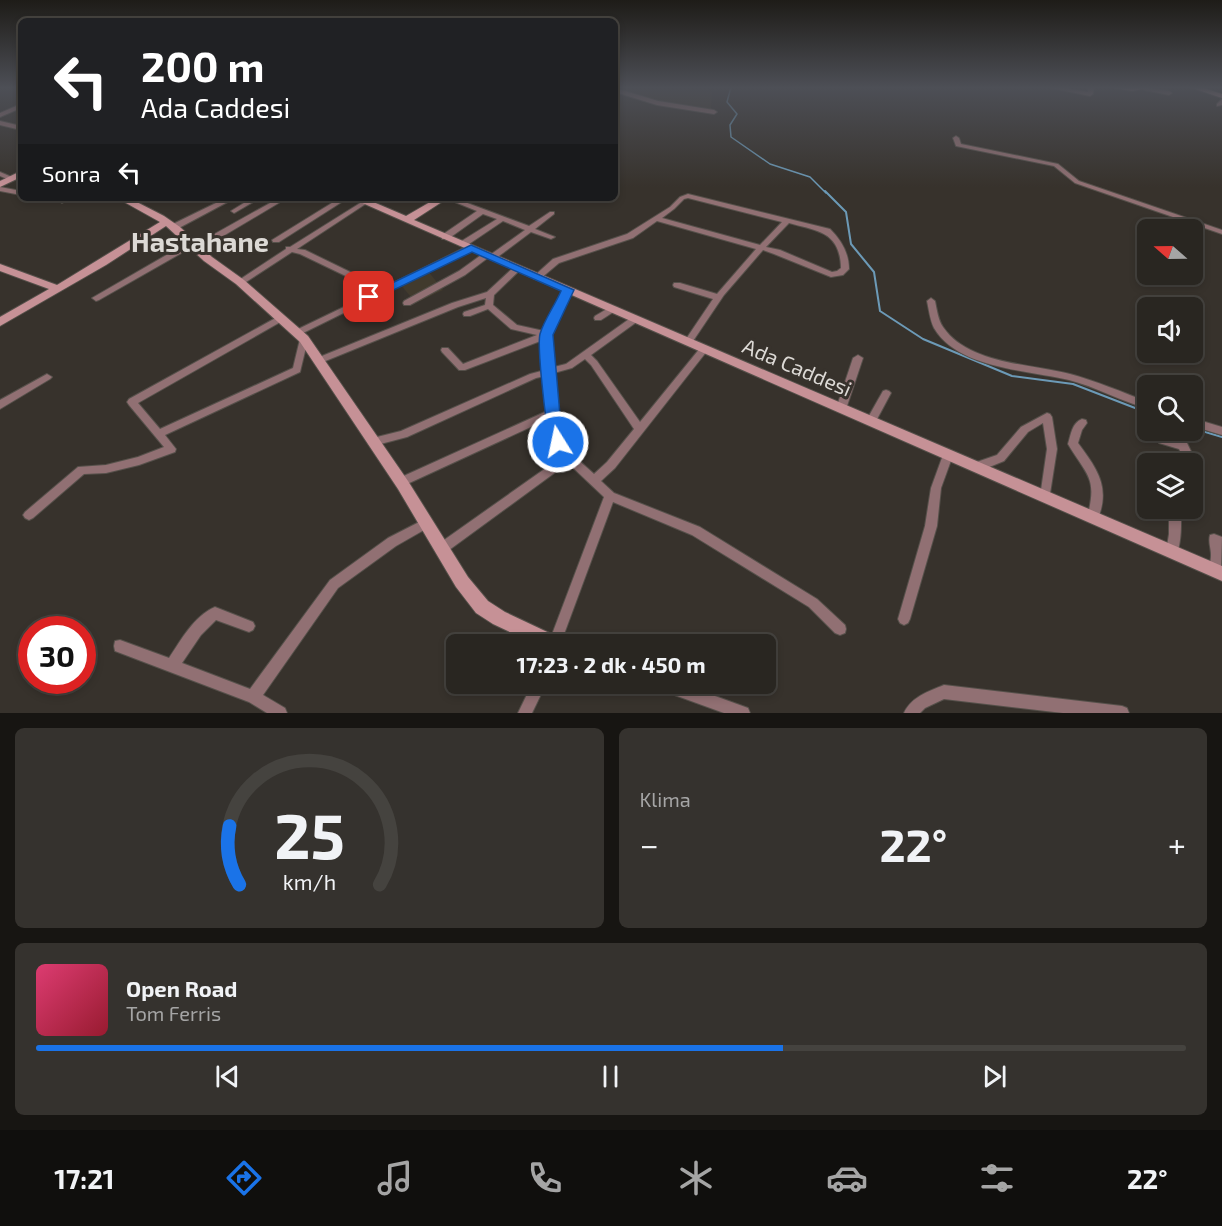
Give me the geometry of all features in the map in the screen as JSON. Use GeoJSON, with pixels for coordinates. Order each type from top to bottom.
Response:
{"type":"FeatureCollection","features":[{"type":"Feature","properties":{"kind":"street"},"geometry":{"type":"LineString","coordinates":[[0,123],[18,127]]}},
{"type":"Feature","properties":{"kind":"street"},"geometry":{"type":"LineString","coordinates":[[956,138],[956,144],[963,147],[1056,165],[1077,182],[1222,232]]}},
{"type":"Feature","properties":{"kind":"street"},"geometry":{"type":"LineString","coordinates":[[0,174],[17,177]]}},
{"type":"Feature","properties":{"kind":"street"},"geometry":{"type":"LineString","coordinates":[[0,184],[17,177]]}},
{"type":"Feature","properties":{"kind":"street"},"geometry":{"type":"LineString","coordinates":[[0,189],[18,192]]}},
{"type":"Feature","properties":{"kind":"street"},"geometry":{"type":"LineString","coordinates":[[537,277],[556,261],[630,236],[688,196],[827,231],[833,236],[846,262],[845,269],[831,275],[761,247],[657,219]]}},
{"type":"Feature","properties":{"kind":"street"},"geometry":{"type":"LineString","coordinates":[[127,201],[170,225],[240,282],[300,336],[320,360],[401,482],[462,582],[482,607],[532,634]]}},
{"type":"Feature","properties":{"kind":"street"},"geometry":{"type":"LineString","coordinates":[[234,211],[252,201]]}},
{"type":"Feature","properties":{"kind":"street"},"geometry":{"type":"LineString","coordinates":[[96,298],[194,246],[216,238],[279,201]]}},
{"type":"Feature","properties":{"kind":"street"},"geometry":{"type":"LineString","coordinates":[[276,240],[340,201]]}},
{"type":"Feature","properties":{"kind":"street"},"geometry":{"type":"LineString","coordinates":[[240,282],[360,201]]}},
{"type":"Feature","properties":{"kind":"street","name":"Ada Caddesi"},"geometry":{"type":"LineString","coordinates":[[363,201],[1218,572]]}},
{"type":"Feature","properties":{"kind":"street"},"geometry":{"type":"LineString","coordinates":[[407,220],[438,201]]}},
{"type":"Feature","properties":{"kind":"street"},"geometry":{"type":"LineString","coordinates":[[455,201],[551,237]]}},
{"type":"Feature","properties":{"kind":"street"},"geometry":{"type":"LineString","coordinates":[[1,320],[170,225],[224,202]]}},
{"type":"Feature","properties":{"kind":"street"},"geometry":{"type":"LineString","coordinates":[[445,237],[481,212]]}},
{"type":"Feature","properties":{"kind":"street"},"geometry":{"type":"LineString","coordinates":[[407,303],[490,256],[552,213]]}},
{"type":"Feature","properties":{"kind":"street"},"geometry":{"type":"LineString","coordinates":[[300,336],[382,290],[428,271],[467,246],[502,219]]}},
{"type":"Feature","properties":{"kind":"street"},"geometry":{"type":"LineString","coordinates":[[688,342],[717,297],[787,221]]}},
{"type":"Feature","properties":{"kind":"street"},"geometry":{"type":"LineString","coordinates":[[290,249],[302,252],[382,290]]}},
{"type":"Feature","properties":{"kind":"street"},"geometry":{"type":"LineString","coordinates":[[0,267],[58,289]]}},
{"type":"Feature","properties":{"kind":"street"},"geometry":{"type":"LineString","coordinates":[[320,360],[455,305],[490,294],[518,268]]}},
{"type":"Feature","properties":{"kind":"street"},"geometry":{"type":"LineString","coordinates":[[677,285],[717,297]]}},
{"type":"Feature","properties":{"kind":"street"},"geometry":{"type":"LineString","coordinates":[[568,290],[547,335],[552,413],[558,442],[569,458],[610,496],[696,531],[813,603],[840,629]]}},
{"type":"Feature","properties":{"kind":"street"},"geometry":{"type":"LineString","coordinates":[[489,306],[490,294]]}},
{"type":"Feature","properties":{"kind":"street"},"geometry":{"type":"LineString","coordinates":[[931,301],[934,319],[940,331],[952,342],[968,350],[995,363],[1091,383],[1137,402]]}},
{"type":"Feature","properties":{"kind":"street"},"geometry":{"type":"LineString","coordinates":[[489,306],[514,327],[547,335]]}},
{"type":"Feature","properties":{"kind":"street"},"geometry":{"type":"LineString","coordinates":[[467,314],[489,306]]}},
{"type":"Feature","properties":{"kind":"street"},"geometry":{"type":"LineString","coordinates":[[598,318],[612,309]]}},
{"type":"Feature","properties":{"kind":"street"},"geometry":{"type":"LineString","coordinates":[[29,515],[82,470],[106,469],[128,464],[171,449],[132,402],[281,318]]}},
{"type":"Feature","properties":{"kind":"street"},"geometry":{"type":"LineString","coordinates":[[373,442],[403,434],[533,376],[569,366],[635,319]]}},
{"type":"Feature","properties":{"kind":"street"},"geometry":{"type":"LineString","coordinates":[[446,350],[462,368],[547,335]]}},
{"type":"Feature","properties":{"kind":"street"},"geometry":{"type":"LineString","coordinates":[[160,433],[297,370],[300,336]]}},
{"type":"Feature","properties":{"kind":"street"},"geometry":{"type":"LineString","coordinates":[[594,481],[704,349]]}},
{"type":"Feature","properties":{"kind":"street"},"geometry":{"type":"LineString","coordinates":[[586,355],[594,363],[639,429]]}},
{"type":"Feature","properties":{"kind":"street"},"geometry":{"type":"LineString","coordinates":[[841,408],[858,358]]}},
{"type":"Feature","properties":{"kind":"street"},"geometry":{"type":"LineString","coordinates":[[0,405],[46,377]]}},
{"type":"Feature","properties":{"kind":"street"},"geometry":{"type":"LineString","coordinates":[[871,421],[886,393]]}},
{"type":"Feature","properties":{"kind":"street"},"geometry":{"type":"LineString","coordinates":[[401,482],[552,413]]}},
{"type":"Feature","properties":{"kind":"street"},"geometry":{"type":"LineString","coordinates":[[975,467],[996,462],[1005,457],[1024,430],[1047,417],[1052,449],[1045,497]]}},
{"type":"Feature","properties":{"kind":"street"},"geometry":{"type":"LineString","coordinates":[[1082,423],[1077,429],[1073,444],[1093,468],[1096,479],[1098,489],[1093,518]]}},
{"type":"Feature","properties":{"kind":"street"},"geometry":{"type":"LineString","coordinates":[[1203,425],[1222,431]]}},
{"type":"Feature","properties":{"kind":"street"},"geometry":{"type":"LineString","coordinates":[[1166,441],[1183,446],[1186,453]]}},
{"type":"Feature","properties":{"kind":"street"},"geometry":{"type":"LineString","coordinates":[[904,619],[931,526],[936,488],[948,455]]}},
{"type":"Feature","properties":{"kind":"street"},"geometry":{"type":"LineString","coordinates":[[441,549],[569,458]]}},
{"type":"Feature","properties":{"kind":"street"},"geometry":{"type":"LineString","coordinates":[[558,634],[610,496]]}},
{"type":"Feature","properties":{"kind":"street"},"geometry":{"type":"LineString","coordinates":[[1172,552],[1174,519]]}},
{"type":"Feature","properties":{"kind":"street"},"geometry":{"type":"LineString","coordinates":[[253,697],[334,585],[392,542],[427,523]]}},
{"type":"Feature","properties":{"kind":"street"},"geometry":{"type":"LineString","coordinates":[[1218,572],[1214,539],[1222,542]]}},
{"type":"Feature","properties":{"kind":"street"},"geometry":{"type":"LineString","coordinates":[[172,666],[193,634],[206,619],[215,613],[249,626]]}},
{"type":"Feature","properties":{"kind":"street"},"geometry":{"type":"LineString","coordinates":[[120,646],[253,697],[280,713]]}},
{"type":"Feature","properties":{"kind":"street"},"geometry":{"type":"LineString","coordinates":[[911,713],[920,703],[944,692],[1118,713]]}},
{"type":"Feature","properties":{"kind":"street"},"geometry":{"type":"LineString","coordinates":[[525,713],[534,694]]}},
{"type":"Feature","properties":{"kind":"street"},"geometry":{"type":"LineString","coordinates":[[691,694],[743,713]]}},
{"type":"Feature","properties":{"kind":"shaded area"},"geometry":{"type":"Polygon","coordinates":[[[428,271],[443,290],[416,303],[400,284],[428,271]]]}},
{"type":"Feature","properties":{"kind":"waterway"},"geometry":{"type":"LineString","coordinates":[[733,120],[730,125],[731,137],[770,164],[810,177],[826,193]]}},
{"type":"Feature","properties":{"kind":"waterway"},"geometry":{"type":"LineString","coordinates":[[825,191],[846,212],[851,244],[874,272],[880,311],[923,339],[1012,376],[1073,384],[1137,409]]}},
{"type":"Feature","properties":{"kind":"waterway"},"geometry":{"type":"LineString","coordinates":[[1203,431],[1222,437]]}},
{"type":"Feature","properties":{"kind":"district","name":"Hastahane"},"geometry":{"type":"Point","coordinates":[200,243]}},
{"type":"Feature","properties":{"kind":"route"},"geometry":{"type":"LineString","coordinates":[[369,297],[436,267],[471,248],[568,290],[547,335],[552,415],[558,442]]}}]}
